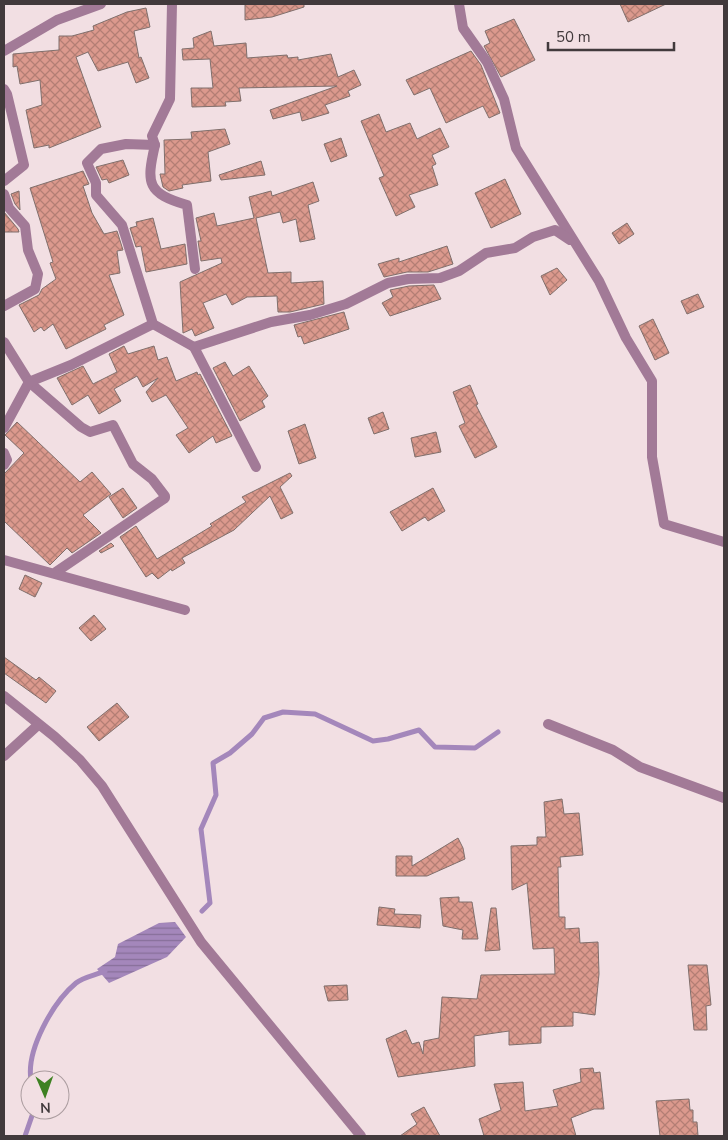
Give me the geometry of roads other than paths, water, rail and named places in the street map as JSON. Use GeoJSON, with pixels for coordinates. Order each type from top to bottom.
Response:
{"type":"FeatureCollection","features":[{"type":"Feature","properties":{"kind":"street"},"geometry":{"type":"LineString","coordinates":[[4,51],[57,20],[101,4]]}},
{"type":"Feature","properties":{"kind":"street"},"geometry":{"type":"LineString","coordinates":[[172,4],[170,98],[152,136],[155,145],[150,169],[153,187],[163,198],[187,205],[195,269]]}},
{"type":"Feature","properties":{"kind":"street"},"geometry":{"type":"LineString","coordinates":[[458,4],[463,28],[487,62],[504,99],[516,148],[599,281],[626,338],[652,381],[654,397],[652,457],[664,524],[724,542]]}},
{"type":"Feature","properties":{"kind":"street"},"geometry":{"type":"LineString","coordinates":[[4,89],[7,94],[24,165],[4,182]]}},
{"type":"Feature","properties":{"kind":"street"},"geometry":{"type":"LineString","coordinates":[[155,145],[126,144],[101,149],[87,163],[96,183],[96,195],[122,225],[153,324],[194,347],[256,467]]}},
{"type":"Feature","properties":{"kind":"street"},"geometry":{"type":"LineString","coordinates":[[4,194],[9,208],[25,226],[28,250],[38,274],[35,289],[4,306]]}},
{"type":"Feature","properties":{"kind":"street"},"geometry":{"type":"LineString","coordinates":[[194,347],[271,322],[310,315],[346,304],[388,283],[408,279],[440,278],[459,271],[486,253],[515,248],[533,236],[555,230],[573,242]]}},
{"type":"Feature","properties":{"kind":"street"},"geometry":{"type":"LineString","coordinates":[[4,428],[30,382],[71,365],[153,324]]}},
{"type":"Feature","properties":{"kind":"street"},"geometry":{"type":"LineString","coordinates":[[4,342],[30,382],[46,398],[90,432],[113,425],[133,464],[152,479],[165,496],[165,498],[56,572]]}},
{"type":"Feature","properties":{"kind":"street"},"geometry":{"type":"LineString","coordinates":[[4,453],[7,460],[4,465]]}},
{"type":"Feature","properties":{"kind":"street"},"geometry":{"type":"LineString","coordinates":[[4,560],[56,572],[185,610]]}},
{"type":"Feature","properties":{"kind":"street"},"geometry":{"type":"LineString","coordinates":[[4,696],[55,737],[80,760],[102,786],[201,942],[362,1136]]}},
{"type":"Feature","properties":{"kind":"street"},"geometry":{"type":"LineString","coordinates":[[548,724],[613,750],[640,767],[724,798]]}},
{"type":"Feature","properties":{"kind":"street"},"geometry":{"type":"LineString","coordinates":[[4,756],[38,725]]}},
{"type":"Feature","properties":{"kind":"waterway"},"geometry":{"type":"LineString","coordinates":[[202,911],[210,903],[201,829],[216,795],[213,763],[230,753],[252,734],[264,718],[283,712],[315,714],[373,741],[388,739],[419,730],[435,747],[475,748],[498,732]]}},
{"type":"Feature","properties":{"kind":"waterway"},"geometry":{"type":"LineString","coordinates":[[31,1070],[33,1055],[43,1027],[67,991],[79,981],[105,971]]}},
{"type":"Feature","properties":{"kind":"waterway"},"geometry":{"type":"LineString","coordinates":[[25,1136],[31,1120]]}}]}
